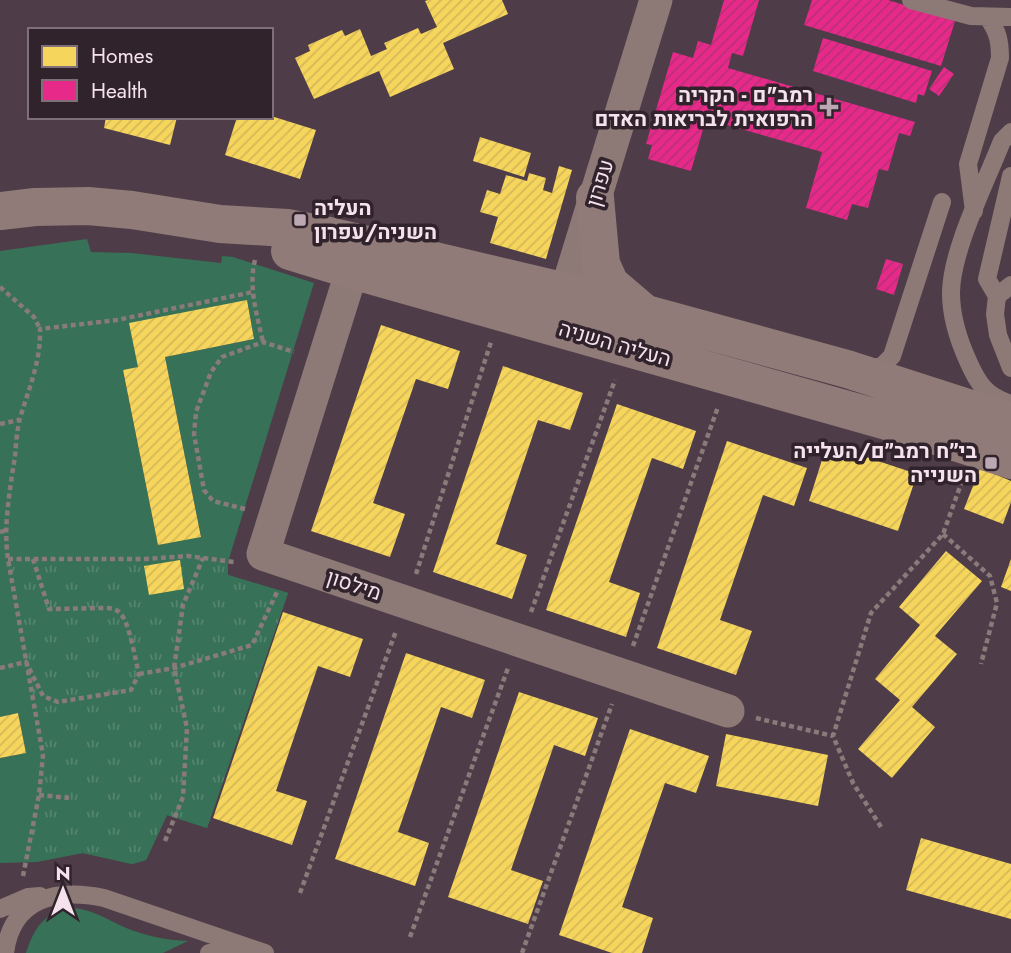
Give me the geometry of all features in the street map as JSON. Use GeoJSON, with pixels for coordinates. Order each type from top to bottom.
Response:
{"type":"FeatureCollection","features":[{"type":"Feature","properties":{"kind":"street","name":"עפרון"},"geometry":{"type":"LineString","coordinates":[[561,309],[656,0]]}},
{"type":"Feature","properties":{"kind":"street"},"geometry":{"type":"LineString","coordinates":[[595,198],[601,264],[610,284],[649,317]]}},
{"type":"Feature","properties":{"kind":"street","name":"העליה השניה"},"geometry":{"type":"LineString","coordinates":[[0,211],[35,206],[88,206],[220,223],[287,228],[318,234],[561,309],[1011,460]]}},
{"type":"Feature","properties":{"kind":"street","name":"העליה השניה"},"geometry":{"type":"LineString","coordinates":[[220,223],[282,248],[352,270],[561,309],[649,317],[847,369],[1011,422]]}},
{"type":"Feature","properties":{"kind":"street"},"geometry":{"type":"LineString","coordinates":[[276,559],[352,270]]}},
{"type":"Feature","properties":{"kind":"street","name":"מילסון"},"geometry":{"type":"LineString","coordinates":[[276,559],[728,711]]}},
{"type":"Feature","properties":{"kind":"lane"},"geometry":{"type":"LineString","coordinates":[[911,0],[958,14],[988,18],[1011,17]]}},
{"type":"Feature","properties":{"kind":"lane"},"geometry":{"type":"LineString","coordinates":[[974,211],[968,164],[1000,58],[996,28],[988,18]]}},
{"type":"Feature","properties":{"kind":"lane"},"geometry":{"type":"LineString","coordinates":[[1011,132],[1002,141],[974,211],[954,273],[951,292],[957,335],[980,386],[999,400],[1011,404]]}},
{"type":"Feature","properties":{"kind":"lane"},"geometry":{"type":"LineString","coordinates":[[1011,176],[987,279],[1004,290],[995,314],[998,335],[1011,368]]}},
{"type":"Feature","properties":{"kind":"lane"},"geometry":{"type":"LineString","coordinates":[[847,369],[864,370],[882,366],[892,356],[942,202]]}},
{"type":"Feature","properties":{"kind":"lane"},"geometry":{"type":"LineString","coordinates":[[5,953],[7,934],[19,915],[46,898],[61,894]]}},
{"type":"Feature","properties":{"kind":"lane"},"geometry":{"type":"LineString","coordinates":[[0,908],[27,897],[85,894],[260,951]]}},
{"type":"Feature","properties":{"kind":"lane"},"geometry":{"type":"LineString","coordinates":[[209,953],[260,951]]}},
{"type":"Feature","properties":{"kind":"path"},"geometry":{"type":"LineString","coordinates":[[255,260],[252,270],[253,292],[262,342]]}},
{"type":"Feature","properties":{"kind":"path"},"geometry":{"type":"LineString","coordinates":[[0,287],[34,317],[40,329],[36,366],[19,420],[7,530],[8,559],[43,755],[22,877]]}},
{"type":"Feature","properties":{"kind":"path"},"geometry":{"type":"LineString","coordinates":[[40,329],[117,320],[253,292]]}},
{"type":"Feature","properties":{"kind":"path"},"geometry":{"type":"LineString","coordinates":[[249,510],[213,501],[204,490],[194,434],[196,412],[211,372],[222,357],[262,342],[298,353]]}},
{"type":"Feature","properties":{"kind":"path"},"geometry":{"type":"LineString","coordinates":[[0,424],[19,420]]}},
{"type":"Feature","properties":{"kind":"path"},"geometry":{"type":"LineString","coordinates":[[881,827],[853,783],[833,736],[871,612],[943,534],[974,447]]}},
{"type":"Feature","properties":{"kind":"path"},"geometry":{"type":"LineString","coordinates":[[0,532],[7,530]]}},
{"type":"Feature","properties":{"kind":"path"},"geometry":{"type":"LineString","coordinates":[[943,534],[990,576],[998,604],[981,664]]}},
{"type":"Feature","properties":{"kind":"path"},"geometry":{"type":"LineString","coordinates":[[8,559],[145,559],[188,556],[234,562],[276,559],[251,645],[174,668],[139,674]]}},
{"type":"Feature","properties":{"kind":"path"},"geometry":{"type":"LineString","coordinates":[[165,841],[183,797],[187,728],[174,668],[183,606],[203,558]]}},
{"type":"Feature","properties":{"kind":"path"},"geometry":{"type":"LineString","coordinates":[[26,662],[43,696],[58,702],[131,690],[139,674],[120,612],[113,608],[49,608],[33,559]]}},
{"type":"Feature","properties":{"kind":"path"},"geometry":{"type":"LineString","coordinates":[[0,668],[26,662]]}},
{"type":"Feature","properties":{"kind":"path"},"geometry":{"type":"LineString","coordinates":[[728,711],[833,736]]}},
{"type":"Feature","properties":{"kind":"path"},"geometry":{"type":"LineString","coordinates":[[38,795],[69,798]]}},
{"type":"Feature","properties":{"kind":"green space"},"geometry":{"type":"Polygon","coordinates":[[[87,239],[91,252],[131,253],[221,263],[222,256],[233,257],[314,283],[228,562],[228,575],[288,593],[207,828],[167,815],[146,860],[132,864],[83,853],[37,862],[0,863],[0,758],[26,753],[18,713],[0,717],[0,251],[87,239]],[[247,300],[138,367],[123,371],[158,545],[201,536],[165,357],[254,339],[247,300]]]}},
{"type":"Feature","properties":{"kind":"green space"},"geometry":{"type":"Polygon","coordinates":[[[188,556],[228,562],[228,575],[288,593],[207,828],[167,815],[146,860],[132,864],[83,853],[24,862],[43,755],[8,559],[145,559],[188,556]]]}},
{"type":"Feature","properties":{"kind":"green space"},"geometry":{"type":"Polygon","coordinates":[[[73,908],[94,913],[147,935],[188,941],[163,953],[26,953],[42,922],[55,913],[73,908]]]}},
{"type":"Feature","properties":{"kind":"building: Homes"},"geometry":{"type":"Polygon","coordinates":[[[502,0],[508,14],[443,43],[454,69],[390,97],[379,71],[314,99],[295,58],[310,51],[308,45],[342,30],[345,36],[360,29],[371,56],[387,49],[384,43],[418,28],[421,34],[437,27],[425,1],[502,0]]]}},
{"type":"Feature","properties":{"kind":"building: Homes"},"geometry":{"type":"Polygon","coordinates":[[[273,117],[316,130],[300,179],[225,155],[236,119],[273,119],[273,117]]]}},
{"type":"Feature","properties":{"kind":"building: Homes"},"geometry":{"type":"Polygon","coordinates":[[[106,119],[176,119],[170,145],[104,128],[106,119]]]}},
{"type":"Feature","properties":{"kind":"building: Homes"},"geometry":{"type":"Polygon","coordinates":[[[480,137],[531,153],[524,177],[473,161],[480,137]]]}},
{"type":"Feature","properties":{"kind":"building: Homes"},"geometry":{"type":"Polygon","coordinates":[[[559,166],[572,170],[546,259],[490,243],[498,217],[480,212],[487,190],[500,194],[506,175],[527,181],[529,173],[546,178],[543,190],[552,193],[559,166]]]}},
{"type":"Feature","properties":{"kind":"building: Homes"},"geometry":{"type":"Polygon","coordinates":[[[247,300],[254,339],[165,357],[201,537],[158,545],[123,370],[138,367],[129,323],[247,300]]]}},
{"type":"Feature","properties":{"kind":"building: Homes"},"geometry":{"type":"Polygon","coordinates":[[[381,325],[460,351],[448,389],[416,379],[373,503],[405,514],[390,557],[311,531],[381,325]]]}},
{"type":"Feature","properties":{"kind":"building: Homes"},"geometry":{"type":"Polygon","coordinates":[[[503,366],[583,393],[570,430],[538,420],[496,544],[527,555],[512,599],[433,572],[503,366]]]}},
{"type":"Feature","properties":{"kind":"building: Homes"},"geometry":{"type":"Polygon","coordinates":[[[617,404],[696,431],[683,469],[652,458],[609,582],[640,593],[626,637],[546,610],[617,404]]]}},
{"type":"Feature","properties":{"kind":"building: Homes"},"geometry":{"type":"Polygon","coordinates":[[[727,441],[807,468],[794,506],[763,495],[720,620],[752,631],[736,675],[657,648],[727,441]]]}},
{"type":"Feature","properties":{"kind":"building: Homes"},"geometry":{"type":"Polygon","coordinates":[[[827,444],[917,474],[898,531],[809,501],[827,444]]]}},
{"type":"Feature","properties":{"kind":"building: Homes"},"geometry":{"type":"Polygon","coordinates":[[[980,468],[1011,481],[1011,502],[1003,524],[964,509],[980,468]]]}},
{"type":"Feature","properties":{"kind":"building: Homes"},"geometry":{"type":"Polygon","coordinates":[[[946,551],[982,581],[935,636],[957,654],[912,707],[935,727],[892,778],[858,749],[900,700],[875,679],[920,625],[899,607],[946,551]]]}},
{"type":"Feature","properties":{"kind":"building: Homes"},"geometry":{"type":"Polygon","coordinates":[[[1011,559],[1011,591],[1001,587],[1011,559]]]}},
{"type":"Feature","properties":{"kind":"building: Homes"},"geometry":{"type":"Polygon","coordinates":[[[180,560],[184,589],[149,595],[144,566],[180,560]]]}},
{"type":"Feature","properties":{"kind":"building: Homes"},"geometry":{"type":"Polygon","coordinates":[[[283,612],[363,639],[350,677],[318,666],[276,791],[307,801],[292,845],[213,818],[283,612]]]}},
{"type":"Feature","properties":{"kind":"building: Homes"},"geometry":{"type":"Polygon","coordinates":[[[406,653],[485,680],[472,718],[441,707],[398,832],[429,843],[415,886],[335,859],[406,653]]]}},
{"type":"Feature","properties":{"kind":"building: Homes"},"geometry":{"type":"Polygon","coordinates":[[[519,692],[598,718],[585,756],[554,745],[511,870],[543,881],[528,924],[448,897],[519,692]]]}},
{"type":"Feature","properties":{"kind":"building: Homes"},"geometry":{"type":"Polygon","coordinates":[[[18,713],[26,753],[0,758],[0,717],[18,713]]]}},
{"type":"Feature","properties":{"kind":"building: Homes"},"geometry":{"type":"Polygon","coordinates":[[[630,729],[709,756],[696,793],[665,783],[622,907],[653,918],[642,953],[612,953],[559,935],[630,729]]]}},
{"type":"Feature","properties":{"kind":"building: Homes"},"geometry":{"type":"Polygon","coordinates":[[[726,734],[828,755],[818,806],[716,786],[726,734]]]}},
{"type":"Feature","properties":{"kind":"building: Homes"},"geometry":{"type":"Polygon","coordinates":[[[921,838],[1011,864],[1011,919],[906,890],[921,838]]]}},
{"type":"Feature","properties":{"kind":"building: Health"},"geometry":{"type":"Polygon","coordinates":[[[724,0],[759,0],[743,56],[732,53],[728,68],[915,122],[910,136],[899,133],[888,171],[879,169],[868,208],[852,204],[847,220],[806,208],[822,152],[706,119],[691,171],[648,159],[652,145],[646,144],[673,52],[693,58],[698,41],[711,45],[724,0]]]}},
{"type":"Feature","properties":{"kind":"building: Health"},"geometry":{"type":"Polygon","coordinates":[[[812,0],[888,0],[955,21],[941,66],[804,25],[812,0]]]}},
{"type":"Feature","properties":{"kind":"building: Health"},"geometry":{"type":"Polygon","coordinates":[[[823,38],[932,71],[924,96],[918,94],[916,103],[813,71],[823,38]]]}},
{"type":"Feature","properties":{"kind":"building: Health"},"geometry":{"type":"Polygon","coordinates":[[[944,67],[954,74],[939,96],[929,89],[944,67]]]}},
{"type":"Feature","properties":{"kind":"building: Health"},"geometry":{"type":"Polygon","coordinates":[[[886,259],[903,264],[894,295],[876,289],[886,259]]]}},
{"type":"Feature","properties":{"kind":"place","name":"רמב\"ם - הקריה הרפואית לבריאות האדם"},"geometry":{"type":"Point","coordinates":[829,107]}},
{"type":"Feature","properties":{"kind":"place","name":"העליה השניה/עפרון"},"geometry":{"type":"Point","coordinates":[300,220]}},
{"type":"Feature","properties":{"kind":"place","name":"בי״ח רמב״ם/העלייה השנייה"},"geometry":{"type":"Point","coordinates":[991,463]}}]}
